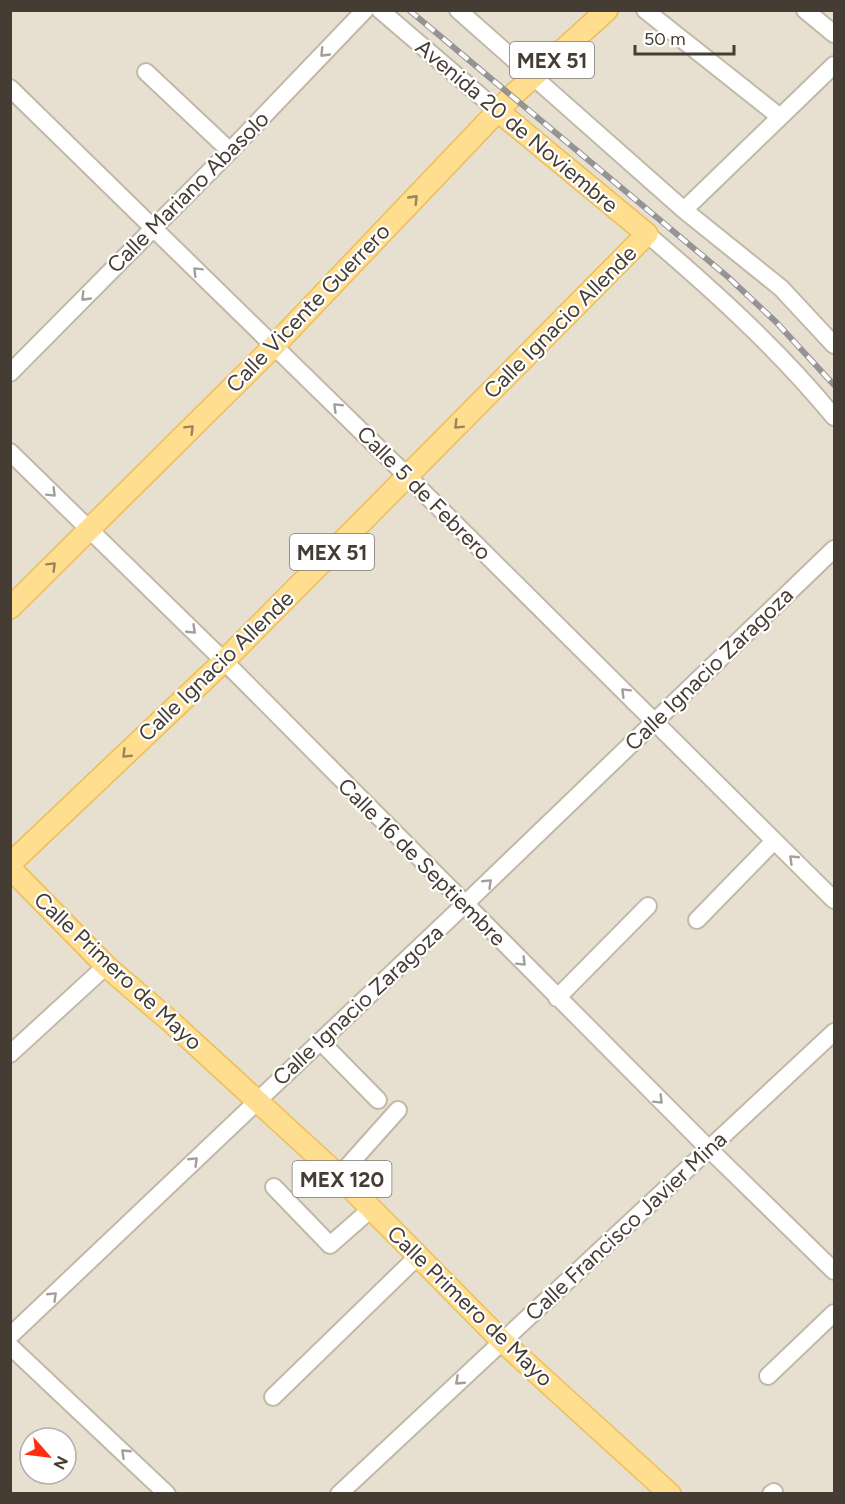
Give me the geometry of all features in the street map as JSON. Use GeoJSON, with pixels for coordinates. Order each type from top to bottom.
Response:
{"type":"FeatureCollection","features":[{"type":"Feature","properties":{"kind":"main road","name":"Calle Vicente Guerrero"},"geometry":{"type":"LineString","coordinates":[[10,608],[274,346],[498,111],[607,10]]}},
{"type":"Feature","properties":{"kind":"main road","name":"Avenida 20 de Noviembre"},"geometry":{"type":"LineString","coordinates":[[498,111],[647,234]]}},
{"type":"Feature","properties":{"kind":"main road","name":"Calle Ignacio Allende"},"geometry":{"type":"LineString","coordinates":[[10,866],[224,661],[647,234]]}},
{"type":"Feature","properties":{"kind":"main road","name":"Calle Primero de Mayo"},"geometry":{"type":"LineString","coordinates":[[10,866],[106,966],[170,1021],[339,1176],[502,1341],[670,1494]]}},
{"type":"Feature","properties":{"kind":"street","name":"Calle Mariano Abasolo"},"geometry":{"type":"LineString","coordinates":[[11,372],[230,151],[364,10]]}},
{"type":"Feature","properties":{"kind":"street","name":"Avenida 20 de Noviembre"},"geometry":{"type":"LineString","coordinates":[[380,10],[498,111]]}},
{"type":"Feature","properties":{"kind":"street","name":"Avenida 20 de Noviembre"},"geometry":{"type":"LineString","coordinates":[[458,10],[532,78],[684,210],[780,288],[834,345]]}},
{"type":"Feature","properties":{"kind":"street"},"geometry":{"type":"LineString","coordinates":[[645,10],[780,117]]}},
{"type":"Feature","properties":{"kind":"street"},"geometry":{"type":"LineString","coordinates":[[805,10],[834,34]]}},
{"type":"Feature","properties":{"kind":"street"},"geometry":{"type":"LineString","coordinates":[[684,210],[834,65]]}},
{"type":"Feature","properties":{"kind":"street"},"geometry":{"type":"LineString","coordinates":[[146,72],[230,151]]}},
{"type":"Feature","properties":{"kind":"street","name":"Calle 5 de Febrero"},"geometry":{"type":"LineString","coordinates":[[10,88],[407,476],[834,900]]}},
{"type":"Feature","properties":{"kind":"street","name":"Avenida 20 de Noviembre"},"geometry":{"type":"LineString","coordinates":[[647,234],[729,304],[801,377],[834,417]]}},
{"type":"Feature","properties":{"kind":"street","name":"Calle 16 de Septiembre"},"geometry":{"type":"LineString","coordinates":[[10,452],[224,661],[557,998],[834,1271]]}},
{"type":"Feature","properties":{"kind":"street","name":"Calle Ignacio Zaragoza"},"geometry":{"type":"LineString","coordinates":[[10,1336],[465,904],[834,549]]}},
{"type":"Feature","properties":{"kind":"street"},"geometry":{"type":"LineString","coordinates":[[697,920],[774,841]]}},
{"type":"Feature","properties":{"kind":"street"},"geometry":{"type":"LineString","coordinates":[[557,998],[648,906]]}},
{"type":"Feature","properties":{"kind":"street"},"geometry":{"type":"LineString","coordinates":[[10,1054],[106,966]]}},
{"type":"Feature","properties":{"kind":"street","name":"Calle Francisco Javier Mina"},"geometry":{"type":"LineString","coordinates":[[339,1494],[834,1032]]}},
{"type":"Feature","properties":{"kind":"street"},"geometry":{"type":"LineString","coordinates":[[320,1041],[378,1100]]}},
{"type":"Feature","properties":{"kind":"street"},"geometry":{"type":"LineString","coordinates":[[339,1176],[398,1110]]}},
{"type":"Feature","properties":{"kind":"street"},"geometry":{"type":"LineString","coordinates":[[274,1187],[330,1245],[371,1209]]}},
{"type":"Feature","properties":{"kind":"street"},"geometry":{"type":"LineString","coordinates":[[273,1397],[417,1257]]}},
{"type":"Feature","properties":{"kind":"street"},"geometry":{"type":"LineString","coordinates":[[768,1376],[834,1313]]}},
{"type":"Feature","properties":{"kind":"street"},"geometry":{"type":"LineString","coordinates":[[10,1346],[167,1494]]}},
{"type":"Feature","properties":{"kind":"shaded area"},"geometry":{"type":"Polygon","coordinates":[[[10,11],[834,11],[834,1493],[11,1493],[10,11]]]}},
{"type":"Feature","properties":{"kind":"railway"},"geometry":{"type":"LineString","coordinates":[[409,10],[728,277],[776,322],[834,385]]}}]}
